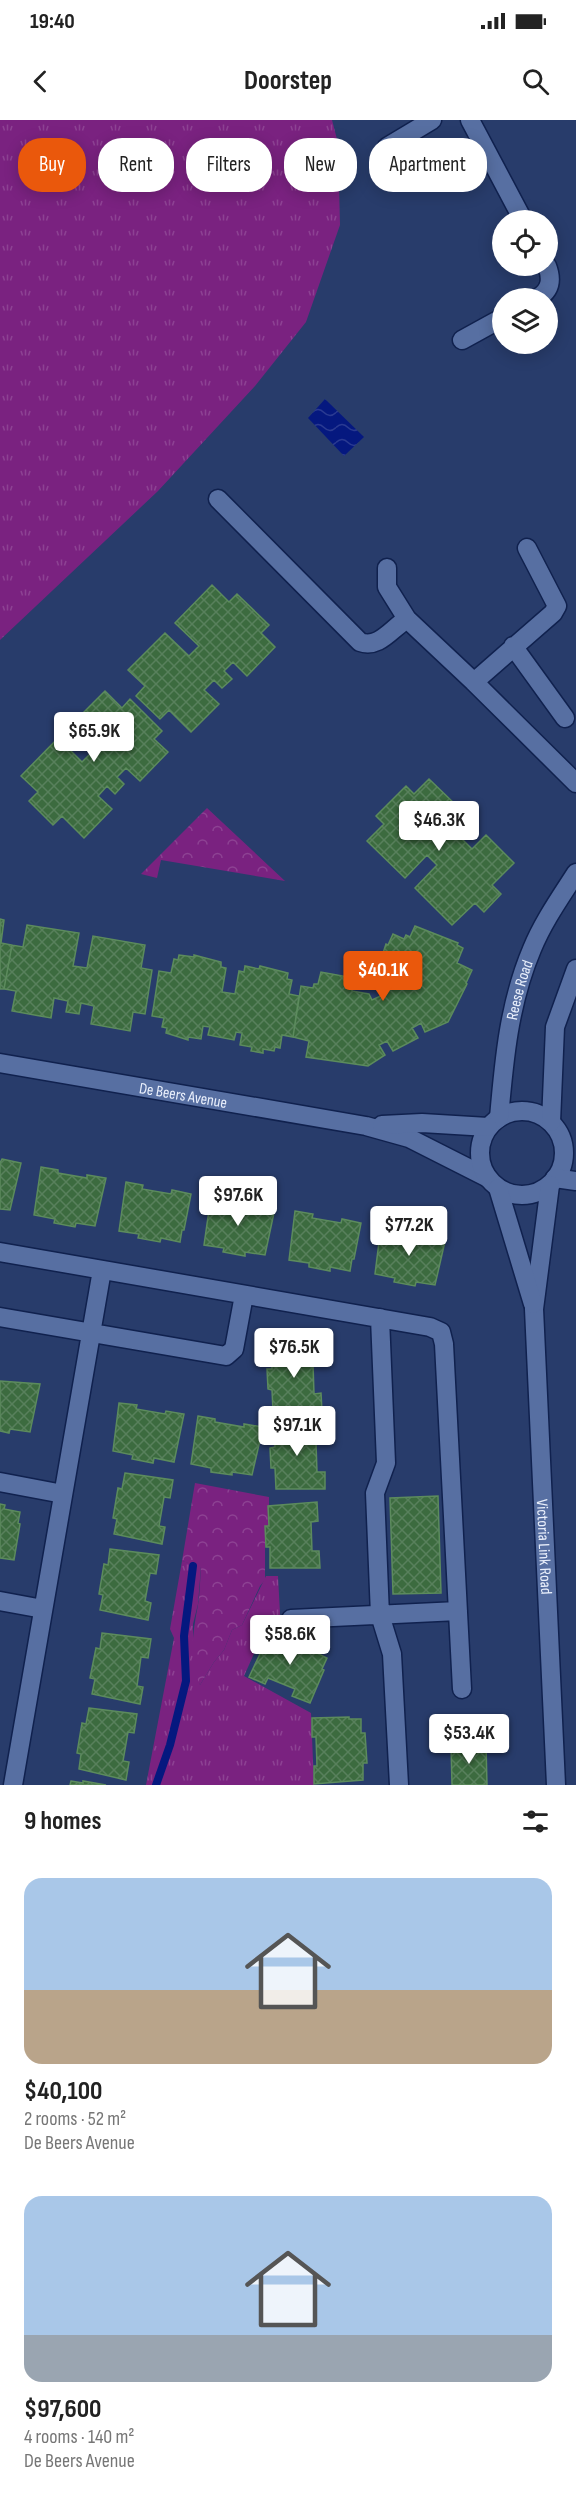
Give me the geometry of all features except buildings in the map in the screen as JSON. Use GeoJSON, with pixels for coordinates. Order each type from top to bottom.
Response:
{"type":"FeatureCollection","features":[{"type":"Feature","properties":{"kind":"street"},"geometry":{"type":"LineString","coordinates":[[402,138],[432,120]]}},
{"type":"Feature","properties":{"kind":"street"},"geometry":{"type":"LineString","coordinates":[[470,120],[518,210]]}},
{"type":"Feature","properties":{"kind":"street"},"geometry":{"type":"LineString","coordinates":[[462,340],[492,324]]}},
{"type":"Feature","properties":{"kind":"street"},"geometry":{"type":"LineString","coordinates":[[218,499],[360,642],[369,645],[378,642],[407,619]]}},
{"type":"Feature","properties":{"kind":"street"},"geometry":{"type":"LineString","coordinates":[[474,682],[553,613],[556,606],[527,548]]}},
{"type":"Feature","properties":{"kind":"street"},"geometry":{"type":"LineString","coordinates":[[387,568],[387,587],[407,619],[576,783]]}},
{"type":"Feature","properties":{"kind":"street"},"geometry":{"type":"LineString","coordinates":[[513,646],[566,718]]}},
{"type":"Feature","properties":{"kind":"street","name":"Reese Road"},"geometry":{"type":"LineString","coordinates":[[493,1122],[507,1036],[531,950],[550,912],[576,873]]}},
{"type":"Feature","properties":{"kind":"street"},"geometry":{"type":"LineString","coordinates":[[576,969],[555,1027],[555,1128],[564,1147],[563,1161],[552,1181],[538,1192],[524,1195],[510,1194],[493,1183],[481,1166],[479,1152],[482,1139],[493,1122],[511,1112],[525,1111],[539,1114],[555,1128],[576,1143]]}},
{"type":"Feature","properties":{"kind":"street","name":"De Beers Avenue"},"geometry":{"type":"LineString","coordinates":[[0,1063],[366,1126],[409,1138],[493,1183]]}},
{"type":"Feature","properties":{"kind":"street","name":"De Beers Avenue"},"geometry":{"type":"LineString","coordinates":[[366,1126],[493,1122]]}},
{"type":"Feature","properties":{"kind":"street"},"geometry":{"type":"LineString","coordinates":[[552,1181],[576,1181]]}},
{"type":"Feature","properties":{"kind":"street","name":"Victoria Link Road"},"geometry":{"type":"LineString","coordinates":[[552,1181],[534,1309],[556,1785]]}},
{"type":"Feature","properties":{"kind":"street","name":"Victoria Link Road"},"geometry":{"type":"LineString","coordinates":[[493,1183],[534,1309]]}},
{"type":"Feature","properties":{"kind":"street"},"geometry":{"type":"LineString","coordinates":[[0,1252],[436,1329],[444,1338],[462,1689]]}},
{"type":"Feature","properties":{"kind":"street"},"geometry":{"type":"LineString","coordinates":[[13,1785],[102,1270]]}},
{"type":"Feature","properties":{"kind":"street"},"geometry":{"type":"LineString","coordinates":[[0,1317],[226,1356],[234,1349],[244,1294]]}},
{"type":"Feature","properties":{"kind":"street"},"geometry":{"type":"LineString","coordinates":[[380,1318],[386,1463],[375,1494],[380,1615],[392,1654],[399,1785]]}},
{"type":"Feature","properties":{"kind":"street"},"geometry":{"type":"LineString","coordinates":[[0,1482],[63,1494]]}},
{"type":"Feature","properties":{"kind":"street"},"geometry":{"type":"LineString","coordinates":[[0,1601],[43,1609]]}},
{"type":"Feature","properties":{"kind":"street"},"geometry":{"type":"LineString","coordinates":[[291,1619],[458,1611]]}},
{"type":"Feature","properties":{"kind":"green space"},"geometry":{"type":"Polygon","coordinates":[[[0,120],[332,120],[337,138],[284,138],[284,192],[339,192],[340,225],[306,322],[255,386],[158,491],[0,640],[0,120]]]}},
{"type":"Feature","properties":{"kind":"green space"},"geometry":{"type":"Polygon","coordinates":[[[207,808],[285,881],[161,860],[157,878],[141,874],[207,808]]]}},
{"type":"Feature","properties":{"kind":"green space"},"geometry":{"type":"Polygon","coordinates":[[[195,1483],[269,1497],[269,1526],[265,1527],[265,1580],[242,1625],[232,1630],[224,1650],[200,1685],[194,1666],[193,1645],[201,1567],[182,1561],[195,1483]]]}},
{"type":"Feature","properties":{"kind":"green space"},"geometry":{"type":"Polygon","coordinates":[[[182,1561],[201,1566],[198,1604],[193,1624],[193,1656],[200,1685],[224,1650],[232,1630],[242,1625],[266,1576],[278,1576],[281,1632],[266,1627],[244,1676],[311,1713],[314,1785],[146,1785],[174,1638],[170,1629],[182,1561]]]}},
{"type":"Feature","properties":{"kind":"water"},"geometry":{"type":"Polygon","coordinates":[[[325,399],[364,437],[344,456],[308,418],[325,399]]]}},
{"type":"Feature","properties":{"kind":"waterway"},"geometry":{"type":"LineString","coordinates":[[156,1785],[170,1745],[186,1681],[184,1636],[193,1566]]}}]}
